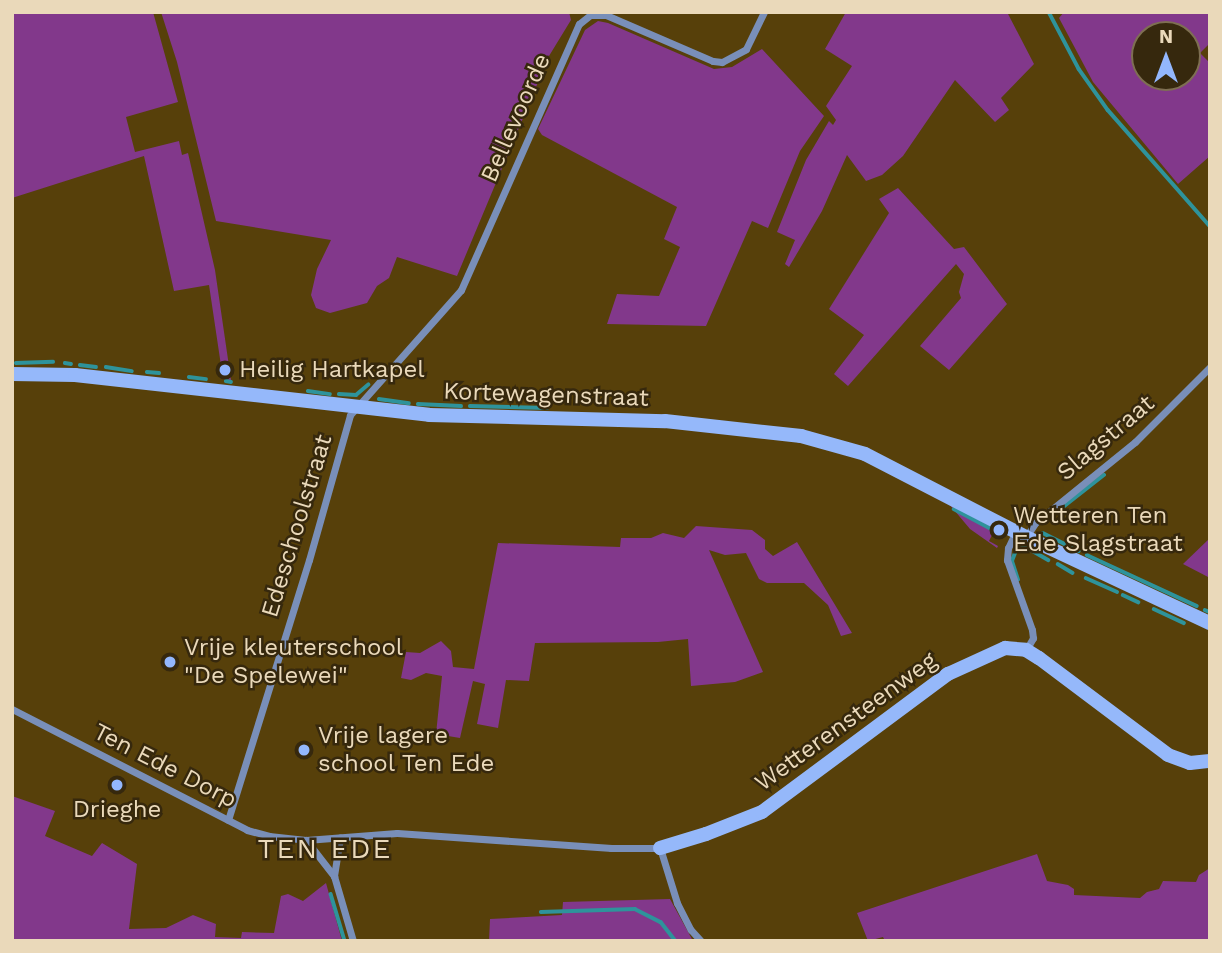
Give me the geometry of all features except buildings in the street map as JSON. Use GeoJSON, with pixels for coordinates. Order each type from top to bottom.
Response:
{"type":"FeatureCollection","features":[{"type":"Feature","properties":{"kind":"street","name":"Bellevoorde"},"geometry":{"type":"LineString","coordinates":[[358,407],[461,290],[579,24],[590,15],[614,17],[713,61],[723,62],[746,49],[764,12]]}},
{"type":"Feature","properties":{"kind":"street","name":"Slagstraat"},"geometry":{"type":"LineString","coordinates":[[1021,534],[1135,442],[1210,367]]}},
{"type":"Feature","properties":{"kind":"street","name":"Kortewagenstraat"},"geometry":{"type":"LineString","coordinates":[[12,374],[75,375],[445,416],[693,423],[802,436],[865,454],[1021,534],[1210,624]]}},
{"type":"Feature","properties":{"kind":"street","name":"Edeschoolstraat"},"geometry":{"type":"LineString","coordinates":[[228,820],[308,566],[350,415],[358,407]]}},
{"type":"Feature","properties":{"kind":"street"},"geometry":{"type":"LineString","coordinates":[[1021,534],[1008,548],[1007,560],[1032,630],[1032,638],[1026,650],[1168,755],[1190,763],[1210,761]]}},
{"type":"Feature","properties":{"kind":"street","name":"Wetterensteenweg"},"geometry":{"type":"LineString","coordinates":[[306,840],[397,833],[611,848],[660,848],[706,834],[764,811],[966,664],[1005,648],[1026,650]]}},
{"type":"Feature","properties":{"kind":"street","name":"Ten Ede Dorp"},"geometry":{"type":"LineString","coordinates":[[12,709],[228,820],[269,836],[306,840]]}},
{"type":"Feature","properties":{"kind":"street"},"geometry":{"type":"LineString","coordinates":[[334,876],[340,837]]}},
{"type":"Feature","properties":{"kind":"street"},"geometry":{"type":"LineString","coordinates":[[306,840],[334,876],[353,941]]}},
{"type":"Feature","properties":{"kind":"street"},"geometry":{"type":"LineString","coordinates":[[660,848],[677,902],[691,930],[701,941]]}},
{"type":"Feature","properties":{"kind":"shaded area"},"geometry":{"type":"Polygon","coordinates":[[[12,12],[153,12],[178,102],[126,117],[135,152],[179,141],[182,155],[188,153],[215,270],[231,380],[223,379],[209,285],[174,291],[144,156],[12,198],[12,12]]]}},
{"type":"Feature","properties":{"kind":"shaded area"},"geometry":{"type":"Polygon","coordinates":[[[161,12],[569,12],[571,20],[549,56],[457,276],[397,257],[389,278],[377,286],[367,303],[330,313],[316,308],[311,295],[317,269],[331,240],[216,221],[177,62],[161,12]]]}},
{"type":"Feature","properties":{"kind":"shaded area"},"geometry":{"type":"Polygon","coordinates":[[[846,12],[1007,12],[1034,64],[1001,98],[1009,110],[995,122],[955,80],[903,156],[882,175],[866,181],[847,155],[822,211],[789,267],[785,264],[795,240],[777,232],[806,160],[829,121],[833,125],[836,120],[826,106],[852,66],[825,49],[846,12]]]}},
{"type":"Feature","properties":{"kind":"shaded area"},"geometry":{"type":"Polygon","coordinates":[[[1064,12],[1210,12],[1210,43],[1201,52],[1201,21],[1131,21],[1131,91],[1201,91],[1201,54],[1210,63],[1210,156],[1178,184],[1093,82],[1059,18],[1064,12]]]}},
{"type":"Feature","properties":{"kind":"shaded area"},"geometry":{"type":"Polygon","coordinates":[[[598,21],[714,69],[732,67],[762,49],[824,116],[800,151],[768,228],[752,221],[706,326],[607,324],[617,294],[659,296],[680,247],[664,239],[677,207],[542,135],[538,129],[585,30],[598,21]]]}},
{"type":"Feature","properties":{"kind":"shaded area"},"geometry":{"type":"Polygon","coordinates":[[[898,188],[954,249],[964,247],[1007,304],[949,370],[920,346],[961,298],[959,292],[964,274],[956,264],[848,386],[834,374],[864,335],[829,309],[889,213],[879,199],[898,188]]]}},
{"type":"Feature","properties":{"kind":"shaded area"},"geometry":{"type":"Polygon","coordinates":[[[949,504],[1005,534],[1002,537],[993,533],[989,541],[998,546],[997,548],[970,529],[949,504]]]}},
{"type":"Feature","properties":{"kind":"shaded area"},"geometry":{"type":"Polygon","coordinates":[[[696,526],[752,530],[765,540],[765,549],[773,556],[797,542],[852,633],[841,636],[828,605],[804,583],[767,583],[759,579],[746,553],[725,555],[709,550],[763,672],[735,682],[691,686],[688,639],[658,642],[535,643],[529,681],[506,680],[498,728],[477,724],[485,684],[473,681],[460,738],[436,734],[442,676],[426,673],[411,680],[401,678],[406,652],[420,653],[441,641],[451,651],[453,667],[474,669],[498,543],[620,547],[621,538],[651,538],[663,533],[684,538],[696,526]]]}},
{"type":"Feature","properties":{"kind":"shaded area"},"geometry":{"type":"Polygon","coordinates":[[[1210,538],[1210,578],[1183,564],[1210,538]]]}},
{"type":"Feature","properties":{"kind":"shaded area"},"geometry":{"type":"Polygon","coordinates":[[[12,796],[55,811],[45,836],[92,856],[102,843],[137,864],[129,929],[166,928],[193,915],[216,924],[215,937],[241,938],[242,932],[274,933],[281,896],[288,894],[303,901],[326,883],[342,941],[12,941],[12,796]]]}},
{"type":"Feature","properties":{"kind":"shaded area"},"geometry":{"type":"Polygon","coordinates":[[[1037,854],[1047,881],[1068,885],[1074,889],[1074,895],[1140,898],[1147,892],[1159,889],[1163,881],[1196,882],[1199,875],[1210,868],[1210,941],[885,941],[883,937],[868,941],[857,913],[1037,854]]]}},
{"type":"Feature","properties":{"kind":"shaded area"},"geometry":{"type":"Polygon","coordinates":[[[670,899],[693,941],[489,941],[490,919],[562,915],[563,902],[670,899]]]}},
{"type":"Feature","properties":{"kind":"waterway"},"geometry":{"type":"LineString","coordinates":[[1049,12],[1079,69],[1108,110],[1210,226]]}},
{"type":"Feature","properties":{"kind":"waterway"},"geometry":{"type":"LineString","coordinates":[[16,363],[53,362]]}},
{"type":"Feature","properties":{"kind":"waterway"},"geometry":{"type":"LineString","coordinates":[[65,363],[71,364]]}},
{"type":"Feature","properties":{"kind":"waterway"},"geometry":{"type":"LineString","coordinates":[[80,365],[96,367]]}},
{"type":"Feature","properties":{"kind":"waterway"},"geometry":{"type":"LineString","coordinates":[[106,367],[132,371]]}},
{"type":"Feature","properties":{"kind":"waterway"},"geometry":{"type":"LineString","coordinates":[[147,372],[159,373]]}},
{"type":"Feature","properties":{"kind":"waterway"},"geometry":{"type":"LineString","coordinates":[[189,377],[206,379]]}},
{"type":"Feature","properties":{"kind":"waterway"},"geometry":{"type":"LineString","coordinates":[[226,381],[231,382]]}},
{"type":"Feature","properties":{"kind":"waterway"},"geometry":{"type":"LineString","coordinates":[[339,394],[356,395],[368,385]]}},
{"type":"Feature","properties":{"kind":"waterway"},"geometry":{"type":"LineString","coordinates":[[308,391],[330,394]]}},
{"type":"Feature","properties":{"kind":"waterway"},"geometry":{"type":"LineString","coordinates":[[379,399],[409,403]]}},
{"type":"Feature","properties":{"kind":"waterway"},"geometry":{"type":"LineString","coordinates":[[418,404],[461,406]]}},
{"type":"Feature","properties":{"kind":"waterway"},"geometry":{"type":"LineString","coordinates":[[470,406],[547,408]]}},
{"type":"Feature","properties":{"kind":"waterway"},"geometry":{"type":"LineString","coordinates":[[1044,522],[1104,475]]}},
{"type":"Feature","properties":{"kind":"waterway"},"geometry":{"type":"LineString","coordinates":[[954,509],[997,532]]}},
{"type":"Feature","properties":{"kind":"waterway"},"geometry":{"type":"LineString","coordinates":[[1043,533],[1079,551]]}},
{"type":"Feature","properties":{"kind":"waterway"},"geometry":{"type":"LineString","coordinates":[[1018,580],[1012,561],[1019,543],[1049,560]]}},
{"type":"Feature","properties":{"kind":"waterway"},"geometry":{"type":"LineString","coordinates":[[1087,555],[1197,606]]}},
{"type":"Feature","properties":{"kind":"waterway"},"geometry":{"type":"LineString","coordinates":[[1058,564],[1073,573]]}},
{"type":"Feature","properties":{"kind":"waterway"},"geometry":{"type":"LineString","coordinates":[[1086,578],[1117,592]]}},
{"type":"Feature","properties":{"kind":"waterway"},"geometry":{"type":"LineString","coordinates":[[1123,595],[1138,602]]}},
{"type":"Feature","properties":{"kind":"waterway"},"geometry":{"type":"LineString","coordinates":[[1154,609],[1184,623]]}},
{"type":"Feature","properties":{"kind":"waterway"},"geometry":{"type":"LineString","coordinates":[[1205,610],[1210,612]]}},
{"type":"Feature","properties":{"kind":"waterway"},"geometry":{"type":"LineString","coordinates":[[331,894],[345,941]]}},
{"type":"Feature","properties":{"kind":"waterway"},"geometry":{"type":"LineString","coordinates":[[541,912],[635,909],[661,922],[676,941]]}},
{"type":"Feature","properties":{"kind":"place","name":"Heilig Hartkapel"},"geometry":{"type":"Point","coordinates":[225,370]}},
{"type":"Feature","properties":{"kind":"place","name":"Wetteren Ten Ede Slagstraat"},"geometry":{"type":"Point","coordinates":[999,530]}},
{"type":"Feature","properties":{"kind":"place","name":"Vrije kleuterschool \"De Spelewei\""},"geometry":{"type":"Point","coordinates":[170,662]}},
{"type":"Feature","properties":{"kind":"place","name":"Vrije lagere school Ten Ede"},"geometry":{"type":"Point","coordinates":[304,750]}},
{"type":"Feature","properties":{"kind":"place","name":"Drieghe"},"geometry":{"type":"Point","coordinates":[117,785]}},
{"type":"Feature","properties":{"kind":"district","name":"TEN EDE"},"geometry":{"type":"Point","coordinates":[325,849]}}]}
